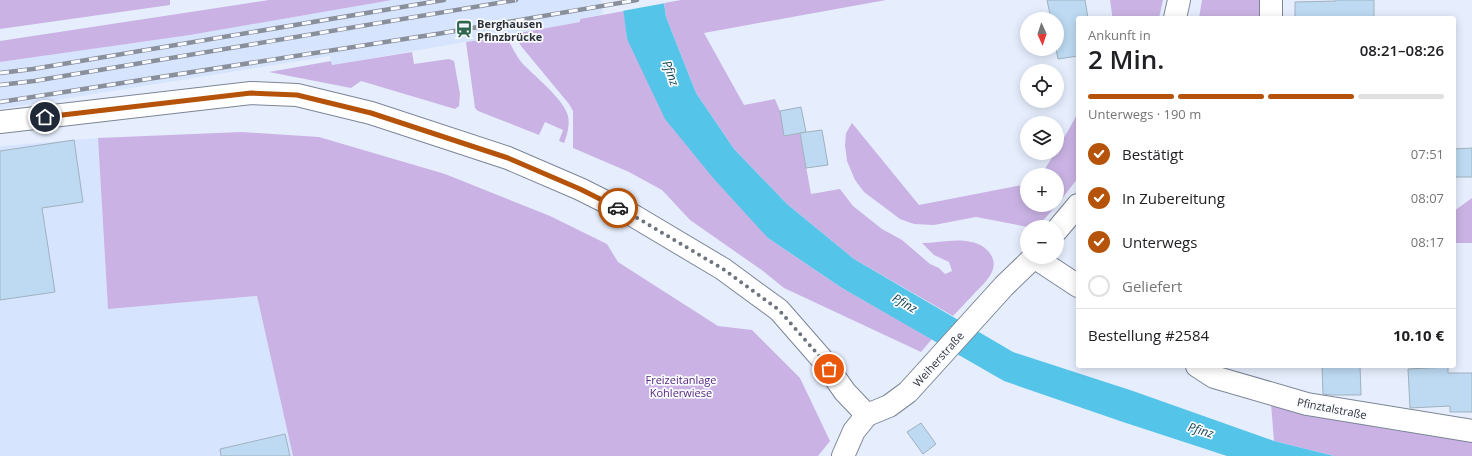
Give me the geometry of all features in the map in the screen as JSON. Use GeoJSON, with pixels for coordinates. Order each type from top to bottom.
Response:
{"type":"FeatureCollection","features":[{"type":"Feature","properties":{"kind":"street"},"geometry":{"type":"LineString","coordinates":[[1175,16],[1179,0]]}},
{"type":"Feature","properties":{"kind":"street"},"geometry":{"type":"LineString","coordinates":[[1271,0],[1271,16]]}},
{"type":"Feature","properties":{"kind":"street"},"geometry":{"type":"LineString","coordinates":[[0,122],[251,93],[297,95],[371,113],[501,156],[580,189],[634,216],[723,269],[779,310],[821,358],[845,392],[867,415]]}},
{"type":"Feature","properties":{"kind":"street"},"geometry":{"type":"LineString","coordinates":[[1064,222],[1076,207]]}},
{"type":"Feature","properties":{"kind":"street","name":"Weiherstraße"},"geometry":{"type":"LineString","coordinates":[[842,456],[854,431],[867,415],[889,406],[908,392],[1004,286],[1027,264]]}},
{"type":"Feature","properties":{"kind":"street"},"geometry":{"type":"LineString","coordinates":[[1045,264],[1076,285]]}},
{"type":"Feature","properties":{"kind":"street","name":"Pfinztalstraße"},"geometry":{"type":"LineString","coordinates":[[1200,368],[1214,377],[1307,404],[1472,431]]}},
{"type":"Feature","properties":{"kind":"shaded area"},"geometry":{"type":"Polygon","coordinates":[[[392,0],[601,0],[603,14],[580,19],[581,22],[332,65],[330,56],[0,109],[0,62],[190,35],[392,0]]]}},
{"type":"Feature","properties":{"kind":"shaded area"},"geometry":{"type":"Polygon","coordinates":[[[98,138],[108,308],[257,296],[293,456],[0,456],[0,146],[98,138]]]}},
{"type":"Feature","properties":{"kind":"green space"},"geometry":{"type":"Polygon","coordinates":[[[0,0],[170,0],[170,5],[0,29],[0,0]]]}},
{"type":"Feature","properties":{"kind":"green space"},"geometry":{"type":"Polygon","coordinates":[[[269,0],[392,0],[190,35],[0,62],[0,41],[269,0]]]}},
{"type":"Feature","properties":{"kind":"green space"},"geometry":{"type":"Polygon","coordinates":[[[681,0],[886,0],[704,33],[744,105],[775,99],[780,111],[784,136],[800,133],[811,194],[840,189],[853,206],[882,229],[902,240],[930,264],[939,268],[945,274],[952,271],[949,262],[934,255],[922,243],[965,241],[977,243],[987,250],[991,255],[994,267],[989,278],[953,316],[854,259],[787,204],[734,149],[696,93],[666,17],[664,3],[681,0]]]}},
{"type":"Feature","properties":{"kind":"green space"},"geometry":{"type":"Polygon","coordinates":[[[1110,0],[1163,0],[1159,16],[1112,16],[1110,0]]]}},
{"type":"Feature","properties":{"kind":"green space"},"geometry":{"type":"Polygon","coordinates":[[[1202,0],[1266,0],[1266,16],[1199,16],[1202,0]]]}},
{"type":"Feature","properties":{"kind":"green space"},"geometry":{"type":"Polygon","coordinates":[[[624,11],[627,39],[768,238],[842,288],[932,339],[921,352],[784,288],[763,271],[690,220],[662,190],[629,172],[573,148],[573,111],[569,104],[521,46],[518,41],[519,33],[580,22],[580,19],[624,11]]]}},
{"type":"Feature","properties":{"kind":"green space"},"geometry":{"type":"Polygon","coordinates":[[[506,36],[523,64],[550,90],[566,110],[569,123],[564,143],[559,141],[563,130],[545,122],[539,135],[478,111],[475,108],[466,42],[506,36]]]}},
{"type":"Feature","properties":{"kind":"green space"},"geometry":{"type":"Polygon","coordinates":[[[412,52],[414,64],[449,59],[454,61],[460,94],[459,106],[455,109],[361,81],[351,88],[269,72],[331,61],[332,65],[412,52]]]}},
{"type":"Feature","properties":{"kind":"green space"},"geometry":{"type":"Polygon","coordinates":[[[1076,117],[1076,181],[1064,196],[1064,168],[1045,168],[1051,160],[1064,160],[1064,138],[1076,117]]]}},
{"type":"Feature","properties":{"kind":"green space"},"geometry":{"type":"Polygon","coordinates":[[[852,123],[919,205],[1020,185],[1020,212],[1051,212],[1043,220],[1020,220],[1020,225],[976,217],[934,225],[914,224],[900,219],[864,192],[855,180],[847,161],[845,145],[846,133],[852,123]]]}},
{"type":"Feature","properties":{"kind":"green space","name":"Freizeitanlage Kohlerwiese"},"geometry":{"type":"Polygon","coordinates":[[[241,132],[319,137],[445,174],[550,216],[607,244],[618,262],[718,326],[752,330],[800,378],[830,441],[818,456],[293,456],[257,296],[108,309],[98,138],[241,132]]]}},
{"type":"Feature","properties":{"kind":"green space"},"geometry":{"type":"Polygon","coordinates":[[[1472,198],[1472,243],[1456,243],[1456,210],[1472,198]]]}},
{"type":"Feature","properties":{"kind":"green space"},"geometry":{"type":"Polygon","coordinates":[[[1271,404],[1381,428],[1472,442],[1472,456],[1334,456],[1274,441],[1271,404]]]}},
{"type":"Feature","properties":{"kind":"water","name":"Pfinz"},"geometry":{"type":"Polygon","coordinates":[[[622,0],[664,3],[666,17],[696,93],[734,149],[787,204],[854,259],[1013,352],[1133,391],[1274,441],[1334,456],[1227,456],[1123,422],[1004,381],[842,288],[768,238],[714,179],[665,119],[627,39],[622,0]]]}},
{"type":"Feature","properties":{"kind":"pier"},"geometry":{"type":"Polygon","coordinates":[[[620,0],[665,0],[666,3],[622,11],[620,0]]]}},
{"type":"Feature","properties":{"kind":"building"},"geometry":{"type":"Polygon","coordinates":[[[1047,0],[1085,0],[1088,16],[1076,16],[1076,56],[1058,59],[1057,56],[1064,56],[1064,12],[1050,12],[1047,0]]]}},
{"type":"Feature","properties":{"kind":"building"},"geometry":{"type":"Polygon","coordinates":[[[1374,0],[1374,16],[1295,16],[1295,2],[1374,0]]]}},
{"type":"Feature","properties":{"kind":"building"},"geometry":{"type":"Polygon","coordinates":[[[801,107],[806,132],[784,136],[780,111],[801,107]]]}},
{"type":"Feature","properties":{"kind":"building"},"geometry":{"type":"Polygon","coordinates":[[[822,130],[828,165],[806,168],[800,133],[822,130]]]}},
{"type":"Feature","properties":{"kind":"building"},"geometry":{"type":"Polygon","coordinates":[[[74,140],[83,202],[42,208],[55,292],[0,300],[0,151],[74,140]]]}},
{"type":"Feature","properties":{"kind":"building"},"geometry":{"type":"Polygon","coordinates":[[[1472,148],[1472,177],[1456,177],[1456,149],[1472,148]]]}},
{"type":"Feature","properties":{"kind":"building"},"geometry":{"type":"Polygon","coordinates":[[[1322,368],[1360,368],[1361,395],[1323,394],[1322,368]]]}},
{"type":"Feature","properties":{"kind":"building"},"geometry":{"type":"Polygon","coordinates":[[[1448,368],[1448,373],[1472,373],[1472,412],[1450,412],[1450,406],[1410,408],[1408,369],[1448,368]]]}},
{"type":"Feature","properties":{"kind":"building"},"geometry":{"type":"Polygon","coordinates":[[[921,423],[936,444],[923,454],[907,432],[921,423]]]}},
{"type":"Feature","properties":{"kind":"building"},"geometry":{"type":"Polygon","coordinates":[[[285,434],[290,456],[221,456],[220,449],[285,434]]]}},
{"type":"Feature","properties":{"kind":"railway"},"geometry":{"type":"LineString","coordinates":[[0,73],[33,69],[444,0]]}},
{"type":"Feature","properties":{"kind":"railway"},"geometry":{"type":"LineString","coordinates":[[0,85],[34,81],[516,0]]}},
{"type":"Feature","properties":{"kind":"railway"},"geometry":{"type":"LineString","coordinates":[[0,102],[443,33],[637,0]]}},
{"type":"Feature","properties":{"kind":"way so far"},"geometry":{"type":"LineString","coordinates":[[618,208],[723,269],[779,310],[829,369]]}},
{"type":"Feature","properties":{"kind":"place","name":"Berghausen Pfinzbrücke"},"geometry":{"type":"Point","coordinates":[464,29]}},
{"type":"Feature","properties":{"kind":"route"},"geometry":{"type":"LineString","coordinates":[[45,117],[251,93],[297,95],[371,113],[508,158],[580,189],[618,208]]}}]}
